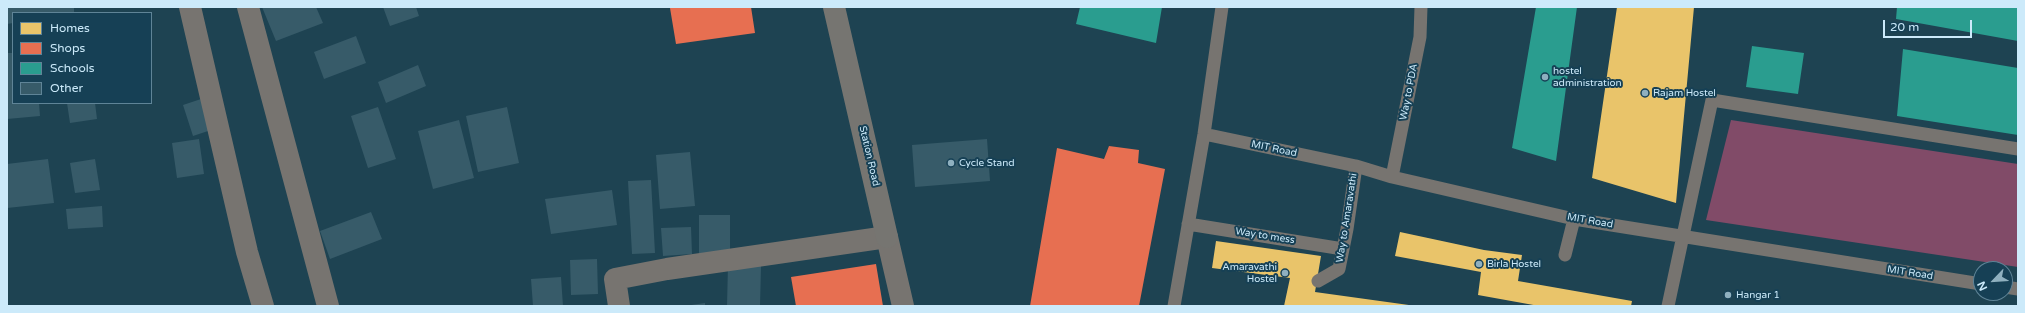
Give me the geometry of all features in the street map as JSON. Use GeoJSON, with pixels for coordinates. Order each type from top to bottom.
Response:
{"type":"FeatureCollection","features":[{"type":"Feature","properties":{"kind":"street"},"geometry":{"type":"LineString","coordinates":[[190,7],[247,252],[263,306]]}},
{"type":"Feature","properties":{"kind":"street"},"geometry":{"type":"LineString","coordinates":[[248,7],[328,306]]}},
{"type":"Feature","properties":{"kind":"street","name":"Station Road"},"geometry":{"type":"LineString","coordinates":[[834,7],[903,306]]}},
{"type":"Feature","properties":{"kind":"street"},"geometry":{"type":"LineString","coordinates":[[620,306],[615,279],[667,269],[887,237]]}},
{"type":"Feature","properties":{"kind":"lane"},"geometry":{"type":"LineString","coordinates":[[1174,306],[1204,134],[1222,7]]}},
{"type":"Feature","properties":{"kind":"lane","name":"Way to PDA"},"geometry":{"type":"LineString","coordinates":[[1392,177],[1420,36],[1421,7]]}},
{"type":"Feature","properties":{"kind":"lane"},"geometry":{"type":"LineString","coordinates":[[1668,306],[1684,237],[1712,100],[2018,149]]}},
{"type":"Feature","properties":{"kind":"lane","name":"MIT Road"},"geometry":{"type":"LineString","coordinates":[[1204,134],[1356,166],[1392,177],[1574,219],[1973,283]]}},
{"type":"Feature","properties":{"kind":"lane","name":"Way to Amaravathi"},"geometry":{"type":"LineString","coordinates":[[1318,280],[1339,269],[1356,166]]}},
{"type":"Feature","properties":{"kind":"lane"},"geometry":{"type":"LineString","coordinates":[[1565,255],[1574,219]]}},
{"type":"Feature","properties":{"kind":"lane","name":"Way to mess"},"geometry":{"type":"LineString","coordinates":[[1188,224],[1343,248]]}},
{"type":"Feature","properties":{"kind":"shaded area"},"geometry":{"type":"Polygon","coordinates":[[[1731,120],[2018,164],[2018,267],[2013,266],[2013,261],[1978,261],[1706,220],[1731,120]]]}},
{"type":"Feature","properties":{"kind":"building: Homes","name":"Rajam Hostel"},"geometry":{"type":"Polygon","coordinates":[[[1617,7],[1694,7],[1676,203],[1592,178],[1617,7]]]}},
{"type":"Feature","properties":{"kind":"building: Homes","name":"Birla Hostel"},"geometry":{"type":"Polygon","coordinates":[[[1400,232],[1484,250],[1522,255],[1518,281],[1632,301],[1631,306],[1539,306],[1478,295],[1481,272],[1395,256],[1400,232]]]}},
{"type":"Feature","properties":{"kind":"building: Homes","name":"Amaravathi Hostel"},"geometry":{"type":"Polygon","coordinates":[[[1216,241],[1321,256],[1315,292],[1416,306],[1284,306],[1290,278],[1212,268],[1216,241]]]}},
{"type":"Feature","properties":{"kind":"building: Shops"},"geometry":{"type":"Polygon","coordinates":[[[751,7],[755,33],[676,44],[670,8],[751,7]]]}},
{"type":"Feature","properties":{"kind":"building: Shops"},"geometry":{"type":"Polygon","coordinates":[[[1109,146],[1139,150],[1138,163],[1165,169],[1139,306],[1030,306],[1057,148],[1104,159],[1109,146]]]}},
{"type":"Feature","properties":{"kind":"building: Shops"},"geometry":{"type":"Polygon","coordinates":[[[876,264],[883,306],[796,306],[791,277],[876,264]]]}},
{"type":"Feature","properties":{"kind":"building: Schools"},"geometry":{"type":"Polygon","coordinates":[[[1080,7],[1162,7],[1156,43],[1076,24],[1080,7]]]}},
{"type":"Feature","properties":{"kind":"building: Schools","name":"hostel administration"},"geometry":{"type":"Polygon","coordinates":[[[1536,7],[1577,7],[1556,161],[1512,148],[1536,7]]]}},
{"type":"Feature","properties":{"kind":"building: Schools"},"geometry":{"type":"Polygon","coordinates":[[[1897,7],[2018,7],[2018,41],[1896,19],[1897,7]]]}},
{"type":"Feature","properties":{"kind":"building: Schools"},"geometry":{"type":"Polygon","coordinates":[[[1752,46],[1804,53],[1798,94],[1746,87],[1752,46]]]}},
{"type":"Feature","properties":{"kind":"building: Schools"},"geometry":{"type":"Polygon","coordinates":[[[1903,49],[2018,68],[2018,135],[1897,116],[1903,49]]]}},
{"type":"Feature","properties":{"kind":"building: Other"},"geometry":{"type":"Polygon","coordinates":[[[7,7],[74,7],[74,12],[12,12],[12,23],[7,24],[7,7]]]}},
{"type":"Feature","properties":{"kind":"building: Other"},"geometry":{"type":"Polygon","coordinates":[[[262,7],[316,7],[323,23],[276,41],[262,7]]]}},
{"type":"Feature","properties":{"kind":"building: Other"},"geometry":{"type":"Polygon","coordinates":[[[383,7],[416,7],[419,16],[390,26],[383,7]]]}},
{"type":"Feature","properties":{"kind":"building: Other"},"geometry":{"type":"Polygon","coordinates":[[[356,36],[366,63],[324,79],[314,52],[356,36]]]}},
{"type":"Feature","properties":{"kind":"building: Other"},"geometry":{"type":"Polygon","coordinates":[[[7,53],[12,53],[12,104],[39,104],[40,116],[7,119],[7,53]]]}},
{"type":"Feature","properties":{"kind":"building: Other"},"geometry":{"type":"Polygon","coordinates":[[[418,65],[426,86],[386,103],[378,82],[418,65]]]}},
{"type":"Feature","properties":{"kind":"building: Other"},"geometry":{"type":"Polygon","coordinates":[[[204,98],[214,129],[193,136],[183,105],[204,98]]]}},
{"type":"Feature","properties":{"kind":"building: Other"},"geometry":{"type":"Polygon","coordinates":[[[67,104],[95,104],[97,119],[70,123],[67,104]]]}},
{"type":"Feature","properties":{"kind":"building: Other"},"geometry":{"type":"Polygon","coordinates":[[[378,107],[396,159],[368,168],[351,116],[378,107]]]}},
{"type":"Feature","properties":{"kind":"building: Other"},"geometry":{"type":"Polygon","coordinates":[[[507,107],[519,163],[478,172],[466,116],[507,107]]]}},
{"type":"Feature","properties":{"kind":"building: Other"},"geometry":{"type":"Polygon","coordinates":[[[459,120],[474,178],[433,189],[418,131],[459,120]]]}},
{"type":"Feature","properties":{"kind":"building: Other"},"geometry":{"type":"Polygon","coordinates":[[[199,139],[204,174],[177,178],[172,143],[199,139]]]}},
{"type":"Feature","properties":{"kind":"building: Other","name":"Cycle Stand"},"geometry":{"type":"Polygon","coordinates":[[[987,139],[990,181],[915,187],[912,145],[987,139]]]}},
{"type":"Feature","properties":{"kind":"building: Other"},"geometry":{"type":"Polygon","coordinates":[[[690,152],[695,206],[660,209],[656,155],[690,152]]]}},
{"type":"Feature","properties":{"kind":"building: Other"},"geometry":{"type":"Polygon","coordinates":[[[48,159],[54,203],[7,208],[7,164],[48,159]]]}},
{"type":"Feature","properties":{"kind":"building: Other"},"geometry":{"type":"Polygon","coordinates":[[[95,159],[100,190],[75,193],[70,163],[95,159]]]}},
{"type":"Feature","properties":{"kind":"building: Other"},"geometry":{"type":"Polygon","coordinates":[[[651,180],[655,253],[632,254],[628,181],[651,180]]]}},
{"type":"Feature","properties":{"kind":"building: Other"},"geometry":{"type":"Polygon","coordinates":[[[612,190],[617,225],[551,234],[545,199],[612,190]]]}},
{"type":"Feature","properties":{"kind":"building: Other"},"geometry":{"type":"Polygon","coordinates":[[[102,206],[103,227],[68,229],[66,209],[102,206]]]}},
{"type":"Feature","properties":{"kind":"building: Other"},"geometry":{"type":"Polygon","coordinates":[[[371,212],[382,239],[330,259],[320,231],[371,212]]]}},
{"type":"Feature","properties":{"kind":"building: Other"},"geometry":{"type":"Polygon","coordinates":[[[699,215],[730,215],[730,254],[699,253],[699,215]]]}},
{"type":"Feature","properties":{"kind":"building: Other"},"geometry":{"type":"Polygon","coordinates":[[[691,227],[692,254],[663,256],[661,228],[691,227]]]}},
{"type":"Feature","properties":{"kind":"building: Other"},"geometry":{"type":"Polygon","coordinates":[[[597,259],[598,294],[571,295],[570,260],[597,259]]]}},
{"type":"Feature","properties":{"kind":"building: Other"},"geometry":{"type":"Polygon","coordinates":[[[728,265],[761,266],[760,306],[727,306],[728,265]]]}},
{"type":"Feature","properties":{"kind":"building: Other"},"geometry":{"type":"Polygon","coordinates":[[[561,277],[563,306],[533,306],[531,279],[561,277]]]}},
{"type":"Feature","properties":{"kind":"building: Other"},"geometry":{"type":"Polygon","coordinates":[[[705,303],[705,306],[691,306],[691,305],[705,303]]]}},
{"type":"Feature","properties":{"kind":"place","name":"hostel administration"},"geometry":{"type":"Point","coordinates":[1545,77]}},
{"type":"Feature","properties":{"kind":"place","name":"Rajam Hostel"},"geometry":{"type":"Point","coordinates":[1645,93]}},
{"type":"Feature","properties":{"kind":"place","name":"Cycle Stand"},"geometry":{"type":"Point","coordinates":[951,163]}},
{"type":"Feature","properties":{"kind":"place","name":"Birla Hostel"},"geometry":{"type":"Point","coordinates":[1479,264]}},
{"type":"Feature","properties":{"kind":"place","name":"Amaravathi Hostel"},"geometry":{"type":"Point","coordinates":[1285,273]}},
{"type":"Feature","properties":{"kind":"place","name":"Hangar 1"},"geometry":{"type":"Point","coordinates":[1728,295]}}]}
